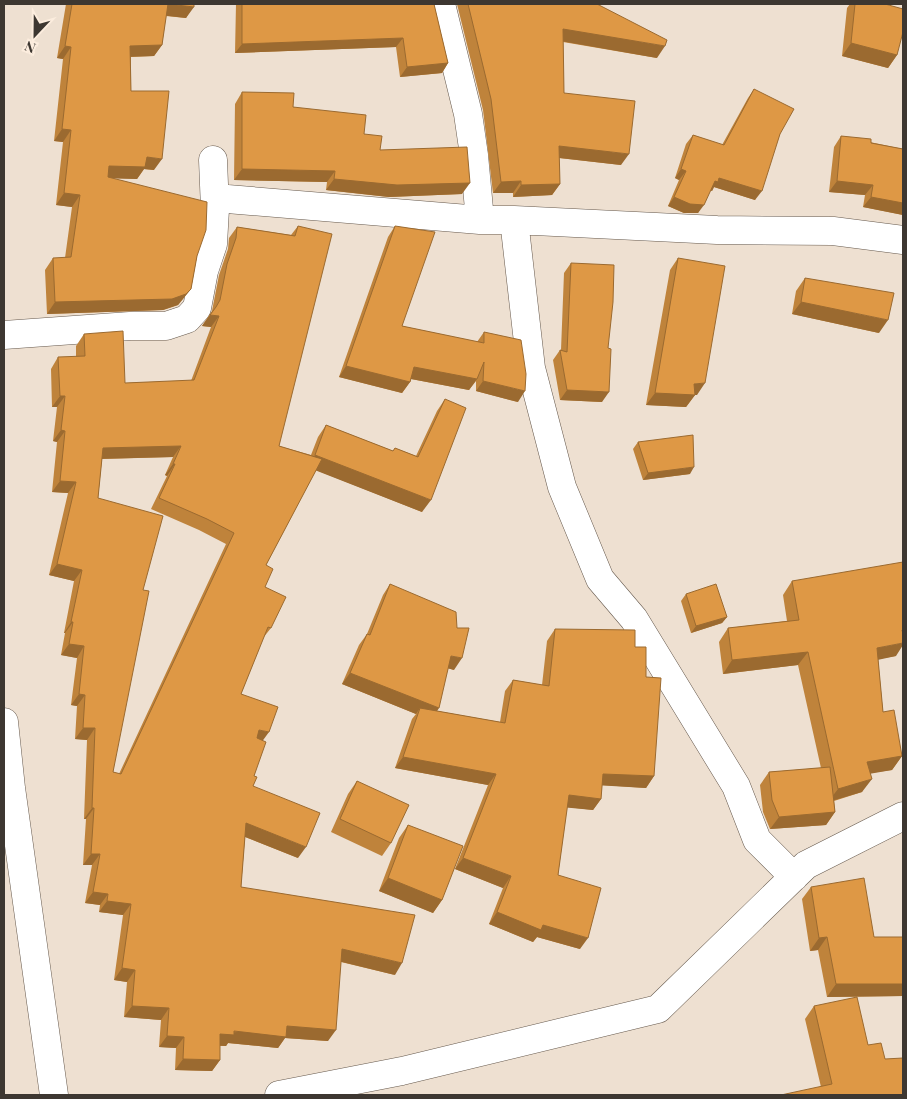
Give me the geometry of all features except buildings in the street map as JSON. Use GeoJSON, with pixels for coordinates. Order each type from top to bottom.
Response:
{"type":"FeatureCollection","features":[{"type":"Feature","properties":{"kind":"main road"},"geometry":{"type":"LineString","coordinates":[[441,4],[468,114],[480,220]]}},
{"type":"Feature","properties":{"kind":"main road"},"geometry":{"type":"LineString","coordinates":[[4,335],[130,326],[166,326],[186,320],[197,308],[204,271],[213,244],[215,198],[213,160]]}},
{"type":"Feature","properties":{"kind":"main road"},"geometry":{"type":"LineString","coordinates":[[215,198],[480,220],[717,230],[833,231],[903,240]]}},
{"type":"Feature","properties":{"kind":"main road"},"geometry":{"type":"LineString","coordinates":[[514,220],[531,368],[562,487],[600,579],[634,620],[736,786],[757,840],[794,877]]}},
{"type":"Feature","properties":{"kind":"main road"},"geometry":{"type":"LineString","coordinates":[[4,722],[11,788],[54,1095]]}},
{"type":"Feature","properties":{"kind":"main road"},"geometry":{"type":"LineString","coordinates":[[279,1095],[402,1071],[658,1009],[806,865],[903,816]]}}]}
